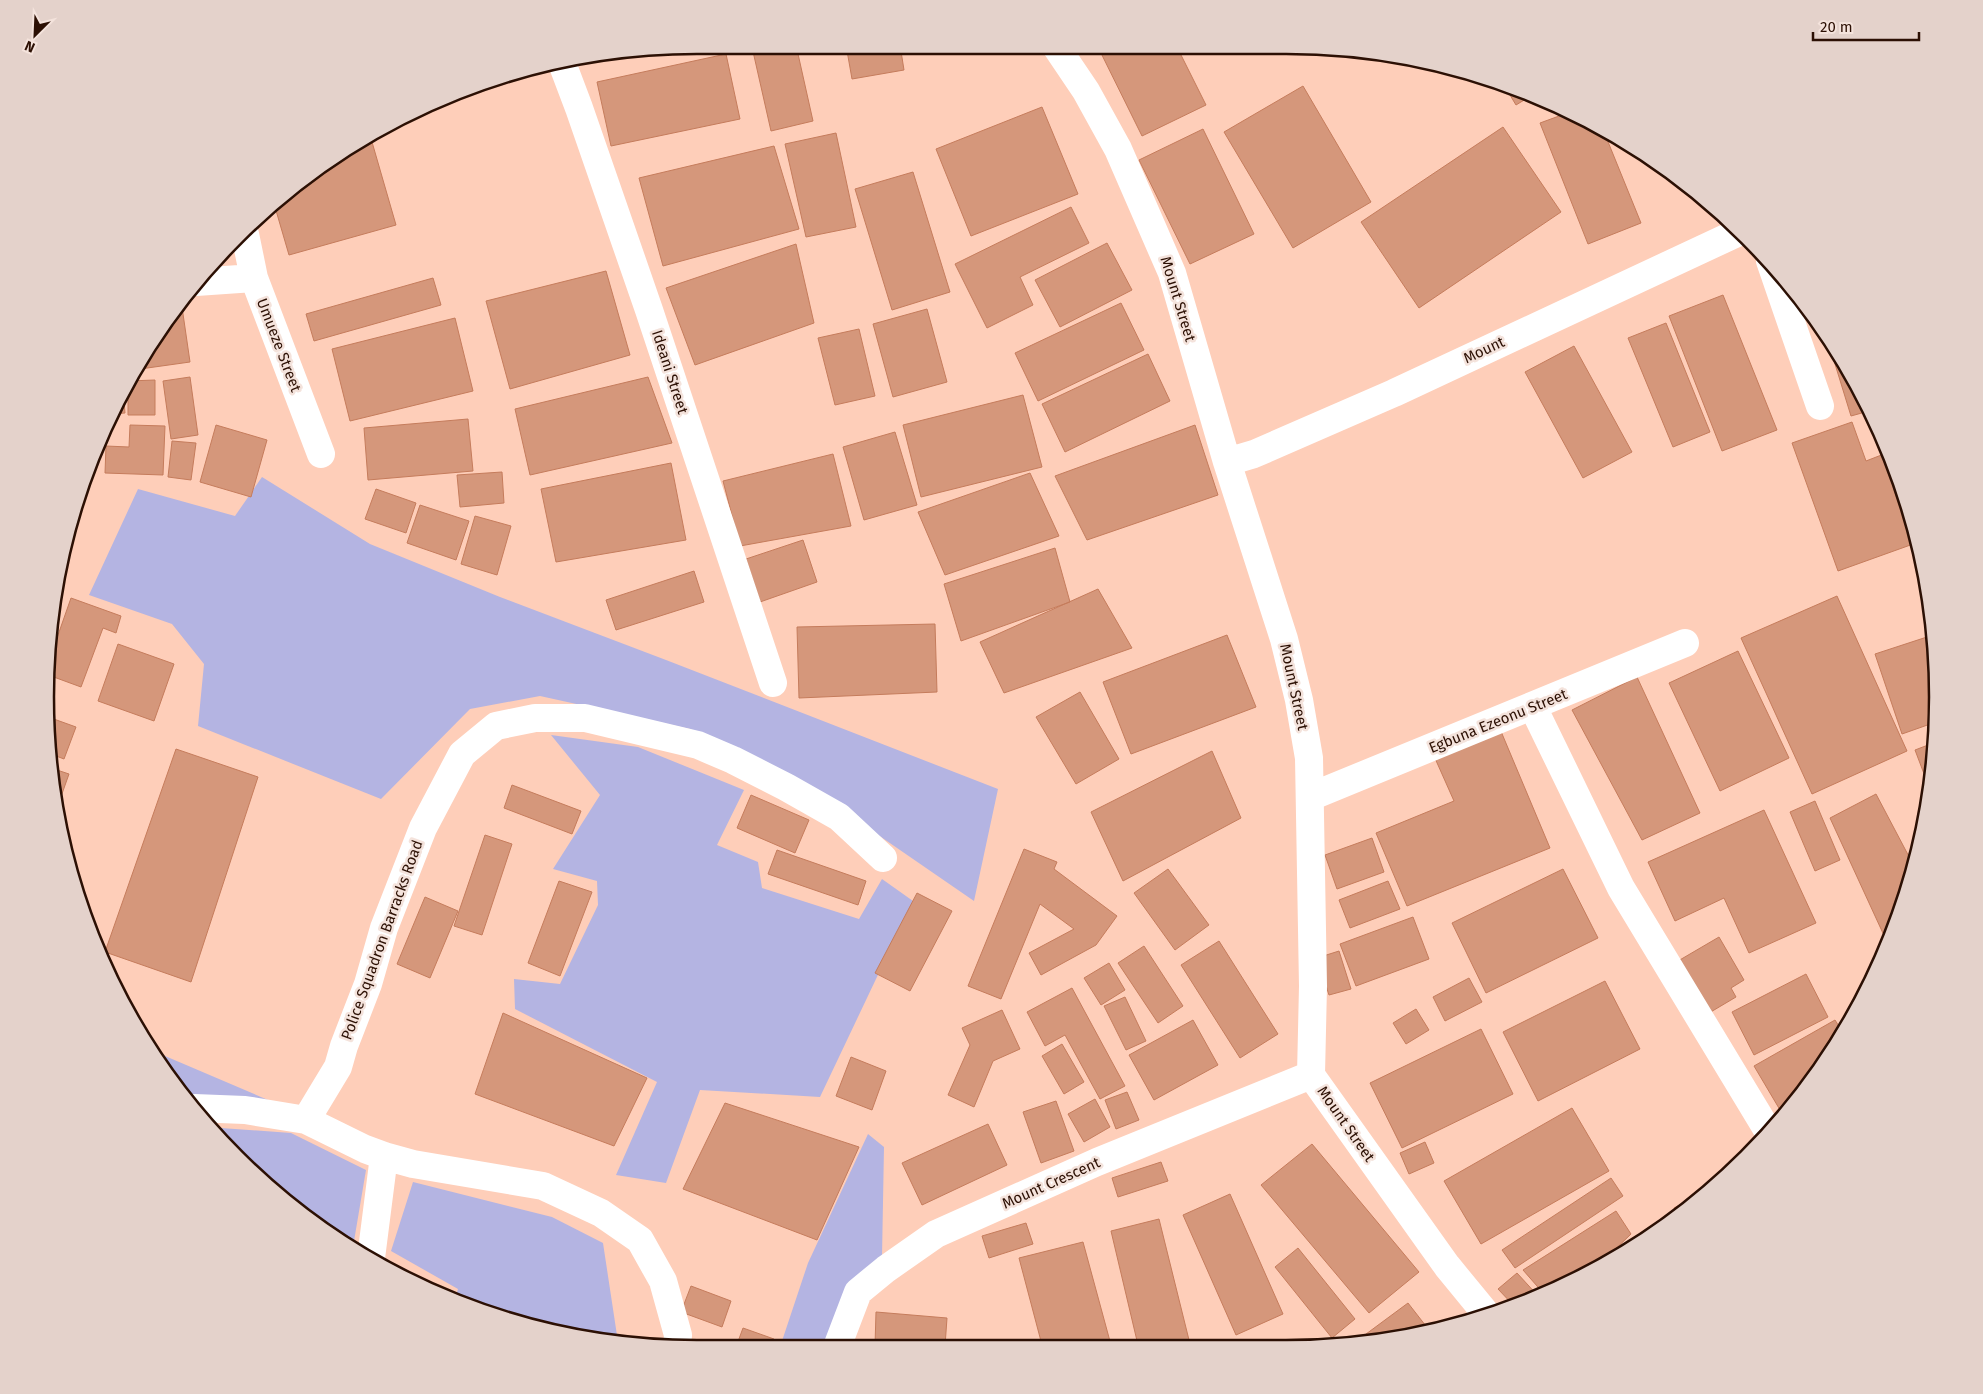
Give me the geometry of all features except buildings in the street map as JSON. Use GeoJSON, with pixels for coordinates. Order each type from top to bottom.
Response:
{"type":"FeatureCollection","features":[{"type":"Feature","properties":{"kind":"street","name":"Mount Street"},"geometry":{"type":"LineString","coordinates":[[1061,54],[1086,91],[1118,149],[1172,273],[1227,462],[1284,639],[1299,700],[1309,758],[1313,986],[1311,1075],[1447,1266],[1482,1309]]}},
{"type":"Feature","properties":{"kind":"street","name":"Ideani Street"},"geometry":{"type":"LineString","coordinates":[[571,66],[646,300],[773,683]]}},
{"type":"Feature","properties":{"kind":"street","name":"Mount"},"geometry":{"type":"LineString","coordinates":[[1227,462],[1254,454],[1394,392],[1733,235]]}},
{"type":"Feature","properties":{"kind":"street","name":"Umueze Street"},"geometry":{"type":"LineString","coordinates":[[246,238],[254,278],[321,454]]}},
{"type":"Feature","properties":{"kind":"street"},"geometry":{"type":"LineString","coordinates":[[206,281],[254,278]]}},
{"type":"Feature","properties":{"kind":"street"},"geometry":{"type":"LineString","coordinates":[[1777,282],[1820,406]]}},
{"type":"Feature","properties":{"kind":"street","name":"Egbuna Ezeonu Street"},"geometry":{"type":"LineString","coordinates":[[1310,797],[1685,643]]}},
{"type":"Feature","properties":{"kind":"street"},"geometry":{"type":"LineString","coordinates":[[1533,706],[1621,888],[1765,1127]]}},
{"type":"Feature","properties":{"kind":"street","name":"Police Squadron Barracks Road"},"geometry":{"type":"LineString","coordinates":[[306,1120],[338,1067],[368,984],[384,928],[423,828],[462,754],[496,726],[535,718],[585,718],[698,745],[733,760],[786,787],[839,817],[883,858]]}},
{"type":"Feature","properties":{"kind":"street","name":"Mount Crescent"},"geometry":{"type":"LineString","coordinates":[[839,1340],[858,1292],[886,1269],[936,1234],[1097,1162],[1311,1075]]}},
{"type":"Feature","properties":{"kind":"street"},"geometry":{"type":"LineString","coordinates":[[203,1108],[245,1110],[306,1120],[365,1149],[384,1156],[422,1166],[543,1186],[601,1213],[640,1240],[663,1281],[678,1340]]}},
{"type":"Feature","properties":{"kind":"street"},"geometry":{"type":"LineString","coordinates":[[372,1252],[384,1156]]}},
{"type":"Feature","properties":{"kind":"shaded area"},"geometry":{"type":"Polygon","coordinates":[[[262,477],[370,544],[500,597],[998,789],[974,901],[807,786],[690,729],[540,696],[470,709],[381,799],[198,726],[204,664],[172,624],[89,595],[138,489],[235,516],[262,477]]]}},
{"type":"Feature","properties":{"kind":"shaded area"},"geometry":{"type":"Polygon","coordinates":[[[551,735],[638,747],[744,790],[717,845],[758,862],[762,888],[859,919],[882,879],[913,901],[820,1097],[700,1090],[666,1183],[616,1175],[657,1082],[515,1009],[514,979],[560,984],[598,905],[597,881],[553,869],[600,795],[551,735]]]}},
{"type":"Feature","properties":{"kind":"shaded area"},"geometry":{"type":"Polygon","coordinates":[[[163,1055],[268,1100],[197,1102],[163,1055]]]}},
{"type":"Feature","properties":{"kind":"shaded area"},"geometry":{"type":"Polygon","coordinates":[[[219,1128],[291,1133],[366,1170],[354,1241],[305,1207],[273,1181],[219,1128]]]}},
{"type":"Feature","properties":{"kind":"shaded area"},"geometry":{"type":"Polygon","coordinates":[[[868,1134],[884,1147],[882,1257],[831,1340],[782,1340],[808,1263],[868,1134]]]}},
{"type":"Feature","properties":{"kind":"shaded area"},"geometry":{"type":"Polygon","coordinates":[[[413,1182],[552,1217],[603,1243],[617,1335],[572,1328],[490,1306],[457,1293],[458,1289],[391,1251],[413,1182]]]}}]}
